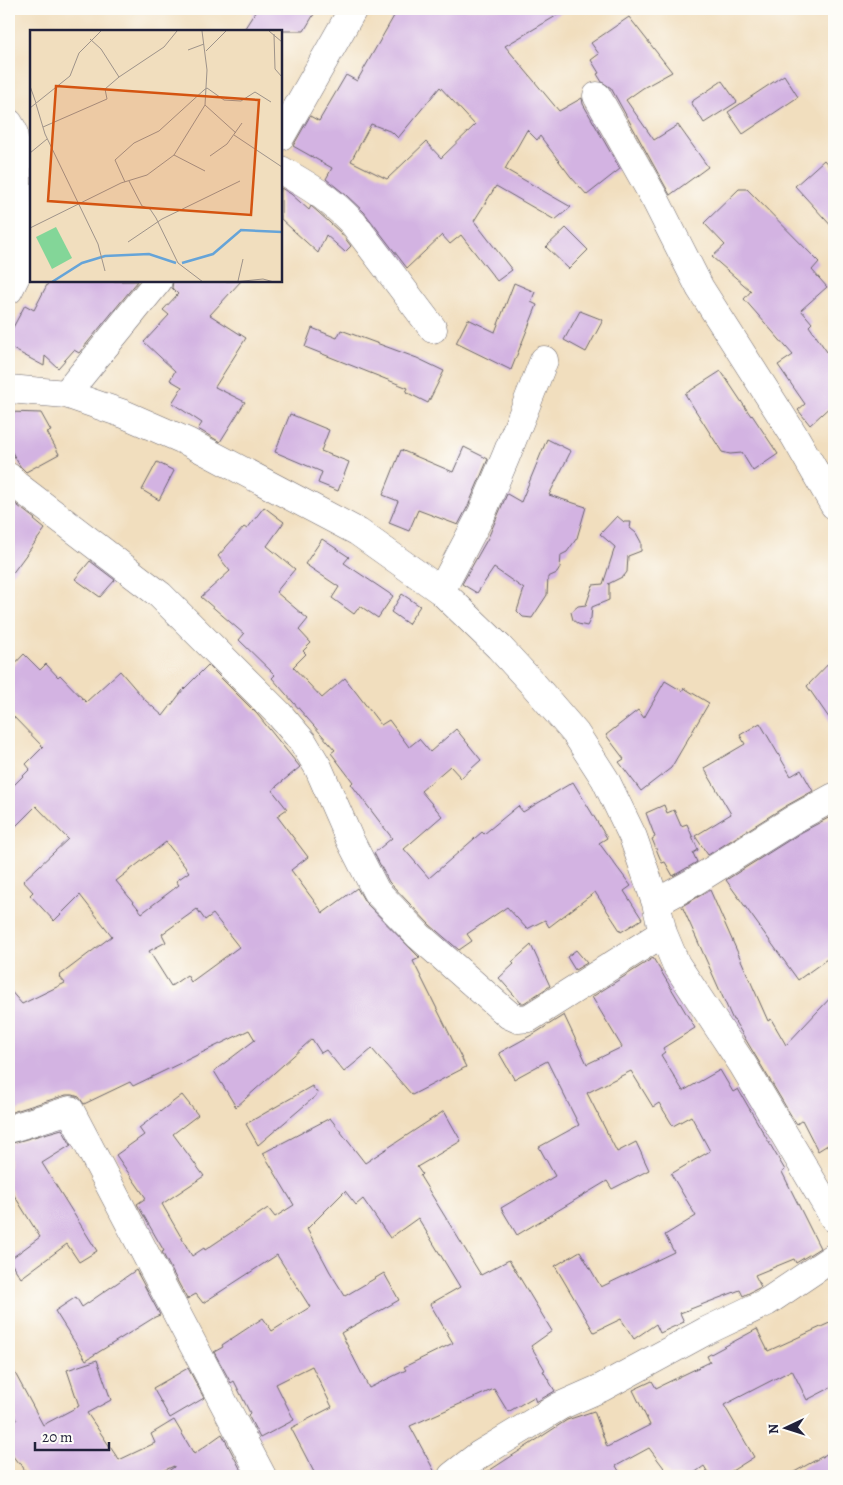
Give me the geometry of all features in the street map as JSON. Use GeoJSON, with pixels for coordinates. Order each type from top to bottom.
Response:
{"type":"FeatureCollection","features":[{"type":"Feature","properties":{"kind":"street"},"geometry":{"type":"LineString","coordinates":[[282,134],[353,9]]}},
{"type":"Feature","properties":{"kind":"street"},"geometry":{"type":"LineString","coordinates":[[597,96],[656,201],[700,288],[795,437],[834,505]]}},
{"type":"Feature","properties":{"kind":"street"},"geometry":{"type":"LineString","coordinates":[[9,123],[13,130],[17,161],[19,257],[16,276],[9,290]]}},
{"type":"Feature","properties":{"kind":"street"},"geometry":{"type":"LineString","coordinates":[[282,171],[322,193],[339,208],[353,223],[433,329]]}},
{"type":"Feature","properties":{"kind":"street"},"geometry":{"type":"LineString","coordinates":[[66,394],[157,282]]}},
{"type":"Feature","properties":{"kind":"street"},"geometry":{"type":"LineString","coordinates":[[441,591],[482,513],[544,360]]}},
{"type":"Feature","properties":{"kind":"street"},"geometry":{"type":"LineString","coordinates":[[9,389],[66,394],[124,414],[188,442],[358,532],[441,591],[533,684],[576,734],[604,779],[634,837],[656,903],[663,933],[676,964],[743,1065],[834,1218]]}},
{"type":"Feature","properties":{"kind":"street"},"geometry":{"type":"LineString","coordinates":[[9,477],[15,484],[160,595],[279,714],[303,742],[318,767],[349,838],[376,891],[419,936],[509,1015],[523,1020],[529,1018],[663,933]]}},
{"type":"Feature","properties":{"kind":"street"},"geometry":{"type":"LineString","coordinates":[[656,903],[692,883],[794,818],[834,797]]}},
{"type":"Feature","properties":{"kind":"street"},"geometry":{"type":"LineString","coordinates":[[9,1129],[70,1110],[120,1202],[262,1476]]}},
{"type":"Feature","properties":{"kind":"street"},"geometry":{"type":"LineString","coordinates":[[452,1476],[478,1455],[560,1406],[600,1388],[706,1331],[767,1302],[834,1257]]}},
{"type":"Feature","properties":{"kind":"building"},"geometry":{"type":"Polygon","coordinates":[[[257,9],[317,9],[304,31],[244,30],[257,9]]]}},
{"type":"Feature","properties":{"kind":"building"},"geometry":{"type":"Polygon","coordinates":[[[398,9],[568,9],[505,46],[559,111],[582,98],[583,104],[620,169],[587,195],[540,136],[537,140],[527,130],[505,169],[571,207],[555,220],[496,186],[474,221],[512,270],[497,281],[461,235],[450,244],[442,235],[407,268],[364,212],[326,179],[332,168],[293,146],[310,116],[319,121],[346,75],[357,81],[398,9]],[[440,87],[398,138],[392,132],[371,124],[351,161],[387,179],[426,142],[441,158],[475,125],[440,87]]]}},
{"type":"Feature","properties":{"kind":"building"},"geometry":{"type":"Polygon","coordinates":[[[629,17],[672,72],[626,100],[654,140],[678,125],[708,167],[670,195],[611,88],[602,82],[591,60],[599,54],[591,43],[629,17]]]}},
{"type":"Feature","properties":{"kind":"building"},"geometry":{"type":"Polygon","coordinates":[[[784,75],[798,97],[743,134],[728,112],[784,75]]]}},
{"type":"Feature","properties":{"kind":"building"},"geometry":{"type":"Polygon","coordinates":[[[722,81],[737,102],[704,123],[691,102],[722,81]]]}},
{"type":"Feature","properties":{"kind":"building"},"geometry":{"type":"Polygon","coordinates":[[[824,160],[834,172],[834,229],[795,186],[824,160]]]}},
{"type":"Feature","properties":{"kind":"building"},"geometry":{"type":"Polygon","coordinates":[[[282,189],[309,210],[311,206],[341,233],[351,246],[345,252],[326,235],[318,253],[282,220],[282,189]]]}},
{"type":"Feature","properties":{"kind":"building"},"geometry":{"type":"Polygon","coordinates":[[[739,189],[747,189],[819,262],[812,270],[827,287],[801,310],[812,323],[809,326],[834,362],[834,403],[810,425],[798,410],[805,404],[778,365],[793,355],[744,299],[751,291],[712,257],[725,245],[704,223],[739,189]]]}},
{"type":"Feature","properties":{"kind":"building"},"geometry":{"type":"Polygon","coordinates":[[[566,228],[588,250],[569,269],[546,247],[566,228]]]}},
{"type":"Feature","properties":{"kind":"building"},"geometry":{"type":"Polygon","coordinates":[[[48,282],[137,282],[79,353],[74,350],[58,368],[45,356],[44,366],[9,347],[9,335],[25,305],[34,310],[48,282]]]}},
{"type":"Feature","properties":{"kind":"building"},"geometry":{"type":"Polygon","coordinates":[[[173,282],[240,282],[210,315],[246,338],[215,387],[245,402],[220,442],[198,429],[202,423],[172,403],[182,387],[170,380],[175,371],[144,342],[169,315],[163,310],[178,294],[172,288],[173,282]]]}},
{"type":"Feature","properties":{"kind":"building"},"geometry":{"type":"Polygon","coordinates":[[[514,283],[535,292],[531,302],[537,305],[511,370],[456,343],[468,319],[495,332],[514,283]]]}},
{"type":"Feature","properties":{"kind":"building"},"geometry":{"type":"Polygon","coordinates":[[[580,311],[603,320],[586,352],[564,340],[580,311]]]}},
{"type":"Feature","properties":{"kind":"building"},"geometry":{"type":"Polygon","coordinates":[[[312,328],[337,338],[341,330],[417,358],[444,371],[428,403],[406,392],[408,388],[305,347],[312,328]]]}},
{"type":"Feature","properties":{"kind":"building"},"geometry":{"type":"Polygon","coordinates":[[[721,371],[778,454],[753,471],[742,453],[730,454],[722,452],[685,394],[721,371]]]}},
{"type":"Feature","properties":{"kind":"building"},"geometry":{"type":"Polygon","coordinates":[[[9,412],[41,413],[51,431],[47,432],[59,454],[26,472],[20,466],[9,447],[9,412]]]}},
{"type":"Feature","properties":{"kind":"building"},"geometry":{"type":"Polygon","coordinates":[[[290,414],[329,430],[321,451],[349,462],[338,491],[318,483],[322,472],[275,452],[290,414]]]}},
{"type":"Feature","properties":{"kind":"building"},"geometry":{"type":"Polygon","coordinates":[[[547,439],[571,451],[549,495],[586,507],[577,538],[567,552],[561,555],[560,568],[557,573],[548,577],[547,595],[532,618],[523,617],[517,611],[524,589],[494,568],[477,593],[462,584],[488,538],[507,494],[521,502],[547,439]]]}},
{"type":"Feature","properties":{"kind":"building"},"geometry":{"type":"Polygon","coordinates":[[[464,447],[488,459],[458,525],[418,510],[409,531],[389,523],[398,501],[383,495],[401,450],[453,472],[464,447]]]}},
{"type":"Feature","properties":{"kind":"building"},"geometry":{"type":"Polygon","coordinates":[[[157,462],[174,471],[159,500],[142,490],[157,462]]]}},
{"type":"Feature","properties":{"kind":"building"},"geometry":{"type":"Polygon","coordinates":[[[9,499],[45,529],[9,578],[9,499]]]}},
{"type":"Feature","properties":{"kind":"building"},"geometry":{"type":"Polygon","coordinates":[[[264,507],[284,522],[267,546],[295,569],[276,592],[308,619],[299,630],[311,643],[303,651],[306,654],[293,667],[322,698],[345,678],[381,725],[389,720],[409,747],[419,739],[430,752],[456,729],[481,760],[461,778],[450,766],[421,791],[442,816],[404,849],[429,878],[482,832],[484,834],[518,806],[523,812],[573,782],[607,838],[599,843],[631,886],[624,891],[642,919],[621,932],[595,892],[549,927],[545,920],[527,929],[507,907],[467,934],[472,941],[459,950],[430,925],[389,882],[374,853],[392,838],[351,784],[353,782],[331,753],[335,750],[272,678],[275,675],[239,640],[244,634],[201,597],[230,571],[218,556],[244,527],[247,529],[264,507]]]}},
{"type":"Feature","properties":{"kind":"building"},"geometry":{"type":"Polygon","coordinates":[[[617,516],[624,522],[631,522],[630,528],[636,533],[641,542],[641,551],[628,556],[627,572],[624,576],[608,584],[609,600],[592,607],[591,618],[587,626],[578,624],[573,620],[571,612],[578,606],[586,605],[593,585],[603,584],[615,547],[600,534],[617,516]]]}},
{"type":"Feature","properties":{"kind":"building"},"geometry":{"type":"Polygon","coordinates":[[[322,539],[349,557],[344,563],[393,596],[378,618],[360,606],[354,614],[332,598],[339,587],[305,564],[322,539]]]}},
{"type":"Feature","properties":{"kind":"building"},"geometry":{"type":"Polygon","coordinates":[[[90,561],[115,580],[100,597],[75,579],[90,561]]]}},
{"type":"Feature","properties":{"kind":"building"},"geometry":{"type":"Polygon","coordinates":[[[402,594],[420,606],[408,624],[391,612],[402,594]]]}},
{"type":"Feature","properties":{"kind":"building"},"geometry":{"type":"Polygon","coordinates":[[[24,654],[40,670],[46,664],[58,677],[60,675],[86,702],[120,671],[145,700],[163,716],[183,690],[208,665],[257,714],[300,767],[272,790],[287,809],[277,816],[308,857],[291,870],[323,913],[357,888],[365,902],[420,958],[413,961],[466,1067],[412,1095],[372,1049],[344,1072],[326,1050],[321,1053],[312,1039],[236,1107],[214,1071],[255,1040],[249,1030],[133,1086],[130,1082],[84,1104],[79,1097],[66,1095],[9,1113],[9,989],[22,1004],[65,983],[59,976],[112,936],[80,895],[54,921],[30,895],[33,892],[23,881],[68,839],[36,806],[9,833],[9,790],[30,769],[26,764],[43,747],[9,712],[9,670],[24,654]],[[166,842],[116,881],[142,913],[179,885],[176,881],[189,872],[166,842]],[[197,909],[162,934],[166,942],[149,951],[171,986],[187,975],[191,982],[239,947],[213,914],[205,920],[197,909]]]}},
{"type":"Feature","properties":{"kind":"building"},"geometry":{"type":"Polygon","coordinates":[[[834,658],[834,725],[807,686],[834,658]]]}},
{"type":"Feature","properties":{"kind":"building"},"geometry":{"type":"Polygon","coordinates":[[[665,681],[682,691],[684,688],[709,703],[671,768],[641,791],[619,762],[624,759],[606,735],[638,710],[644,718],[665,681]]]}},
{"type":"Feature","properties":{"kind":"building"},"geometry":{"type":"Polygon","coordinates":[[[760,723],[791,776],[801,770],[813,791],[708,855],[695,836],[731,814],[704,768],[745,744],[740,735],[760,723]]]}},
{"type":"Feature","properties":{"kind":"building"},"geometry":{"type":"Polygon","coordinates":[[[664,805],[667,813],[674,810],[681,826],[687,824],[698,850],[693,853],[697,862],[673,876],[665,862],[662,863],[652,839],[655,837],[646,813],[664,805]]]}},
{"type":"Feature","properties":{"kind":"building"},"geometry":{"type":"Polygon","coordinates":[[[834,815],[834,954],[798,980],[726,880],[802,832],[834,815]]]}},
{"type":"Feature","properties":{"kind":"building"},"geometry":{"type":"Polygon","coordinates":[[[710,890],[768,1021],[771,1019],[786,1045],[834,994],[834,1141],[818,1151],[802,1120],[797,1124],[792,1117],[733,1020],[682,906],[710,890]]]}},
{"type":"Feature","properties":{"kind":"building"},"geometry":{"type":"Polygon","coordinates":[[[531,945],[550,986],[524,1003],[521,1003],[499,978],[514,964],[512,962],[531,945]]]}},
{"type":"Feature","properties":{"kind":"building"},"geometry":{"type":"Polygon","coordinates":[[[576,950],[587,963],[575,970],[567,957],[576,950]]]}},
{"type":"Feature","properties":{"kind":"building"},"geometry":{"type":"Polygon","coordinates":[[[653,958],[695,1028],[663,1048],[665,1052],[661,1055],[683,1091],[720,1070],[733,1092],[738,1089],[785,1170],[782,1172],[820,1248],[796,1263],[794,1259],[755,1275],[761,1287],[743,1296],[740,1290],[680,1313],[684,1322],[660,1333],[656,1324],[634,1339],[621,1319],[594,1332],[555,1266],[580,1251],[601,1287],[674,1252],[665,1235],[696,1216],[671,1174],[710,1151],[691,1116],[673,1126],[659,1103],[653,1107],[631,1071],[587,1093],[617,1152],[636,1142],[649,1170],[612,1189],[607,1181],[517,1235],[501,1208],[555,1176],[539,1147],[579,1125],[547,1061],[514,1079],[499,1053],[564,1015],[587,1064],[622,1047],[592,997],[653,958]]]}},
{"type":"Feature","properties":{"kind":"building"},"geometry":{"type":"Polygon","coordinates":[[[312,1086],[318,1094],[258,1145],[246,1124],[312,1086]]]}},
{"type":"Feature","properties":{"kind":"building"},"geometry":{"type":"Polygon","coordinates":[[[182,1095],[198,1115],[173,1134],[204,1176],[162,1204],[192,1256],[204,1248],[205,1250],[268,1208],[275,1217],[294,1205],[263,1153],[330,1118],[365,1163],[444,1111],[461,1141],[417,1167],[422,1174],[420,1176],[481,1275],[509,1260],[552,1331],[531,1346],[555,1391],[536,1402],[534,1397],[508,1412],[494,1389],[410,1426],[437,1476],[316,1476],[291,1428],[332,1407],[312,1366],[276,1384],[294,1420],[260,1438],[234,1381],[231,1383],[214,1352],[263,1318],[272,1331],[310,1307],[277,1255],[203,1303],[196,1294],[187,1299],[162,1252],[164,1251],[137,1204],[146,1198],[116,1155],[144,1135],[139,1128],[182,1095]],[[345,1191],[307,1229],[345,1296],[384,1273],[399,1300],[341,1333],[369,1388],[406,1370],[404,1367],[453,1343],[430,1304],[460,1287],[418,1218],[390,1238],[363,1199],[356,1205],[345,1191]]]}},
{"type":"Feature","properties":{"kind":"building"},"geometry":{"type":"Polygon","coordinates":[[[62,1129],[71,1145],[42,1163],[97,1251],[79,1262],[67,1244],[21,1278],[9,1260],[40,1237],[9,1187],[9,1144],[62,1129]]]}},
{"type":"Feature","properties":{"kind":"building"},"geometry":{"type":"Polygon","coordinates":[[[136,1270],[160,1315],[86,1360],[55,1311],[76,1297],[82,1307],[136,1270]]]}},
{"type":"Feature","properties":{"kind":"building"},"geometry":{"type":"Polygon","coordinates":[[[834,1321],[834,1386],[807,1400],[792,1370],[724,1405],[754,1457],[724,1476],[710,1476],[704,1466],[690,1476],[670,1476],[649,1448],[616,1466],[622,1476],[481,1476],[567,1420],[594,1411],[607,1447],[650,1425],[633,1390],[652,1381],[656,1388],[710,1362],[707,1356],[757,1329],[768,1351],[834,1321]]]}},
{"type":"Feature","properties":{"kind":"building"},"geometry":{"type":"Polygon","coordinates":[[[97,1360],[111,1400],[87,1413],[119,1460],[155,1443],[151,1434],[174,1420],[194,1454],[222,1434],[244,1476],[162,1476],[174,1466],[152,1476],[28,1476],[20,1462],[18,1463],[9,1451],[9,1426],[17,1420],[9,1406],[9,1362],[43,1425],[79,1406],[67,1370],[97,1360]]]}},
{"type":"Feature","properties":{"kind":"building"},"geometry":{"type":"Polygon","coordinates":[[[188,1368],[204,1398],[170,1418],[153,1388],[188,1368]]]}},
{"type":"Feature","properties":{"kind":"building"},"geometry":{"type":"Polygon","coordinates":[[[834,1450],[834,1476],[787,1476],[834,1450]]]}}]}
